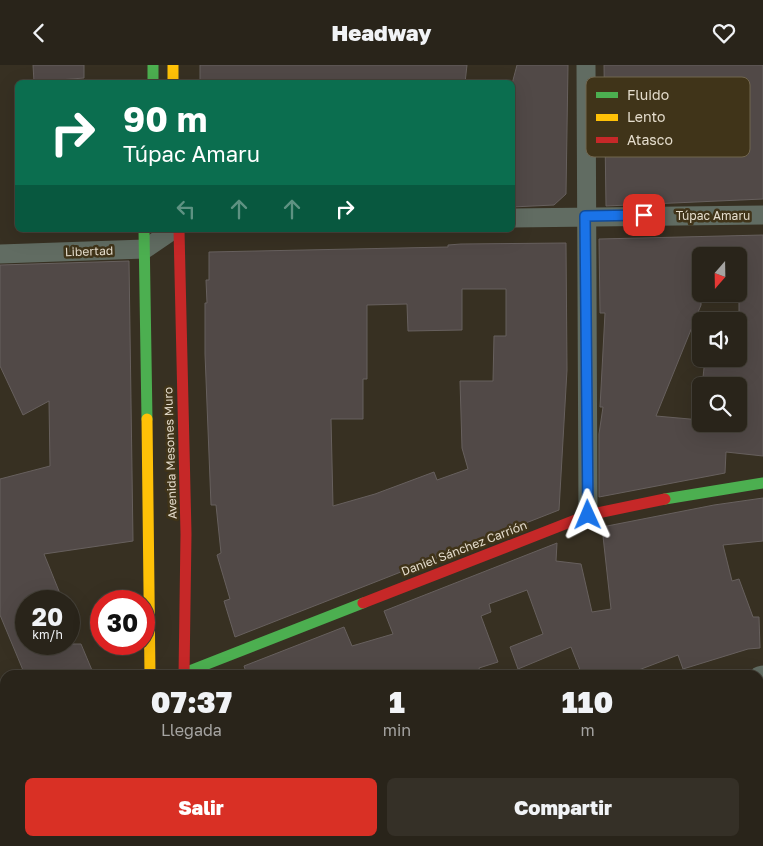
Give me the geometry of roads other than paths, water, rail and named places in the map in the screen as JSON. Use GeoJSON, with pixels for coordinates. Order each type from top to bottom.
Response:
{"type":"FeatureCollection","features":[{"type":"Feature","properties":{"kind":"street"},"geometry":{"type":"LineString","coordinates":[[153,65],[153,80]]}},
{"type":"Feature","properties":{"kind":"street"},"geometry":{"type":"LineString","coordinates":[[173,65],[173,80]]}},
{"type":"Feature","properties":{"kind":"street"},"geometry":{"type":"LineString","coordinates":[[586,65],[585,216],[588,515]]}},
{"type":"Feature","properties":{"kind":"street","name":"Túpac Amaru"},"geometry":{"type":"LineString","coordinates":[[515,218],[763,215]]}},
{"type":"Feature","properties":{"kind":"street"},"geometry":{"type":"LineString","coordinates":[[145,239],[168,232]]}},
{"type":"Feature","properties":{"kind":"street","name":"Avenida Mesones Muro"},"geometry":{"type":"LineString","coordinates":[[180,232],[186,534],[183,670]]}},
{"type":"Feature","properties":{"kind":"street","name":"Libertad"},"geometry":{"type":"LineString","coordinates":[[0,254],[145,239]]}},
{"type":"Feature","properties":{"kind":"street","name":"Avenida Mesones Muro"},"geometry":{"type":"LineString","coordinates":[[145,239],[150,670]]}},
{"type":"Feature","properties":{"kind":"street","name":"Daniel Sánchez Carrión"},"geometry":{"type":"LineString","coordinates":[[193,670],[588,515],[712,490],[763,483]]}}]}
